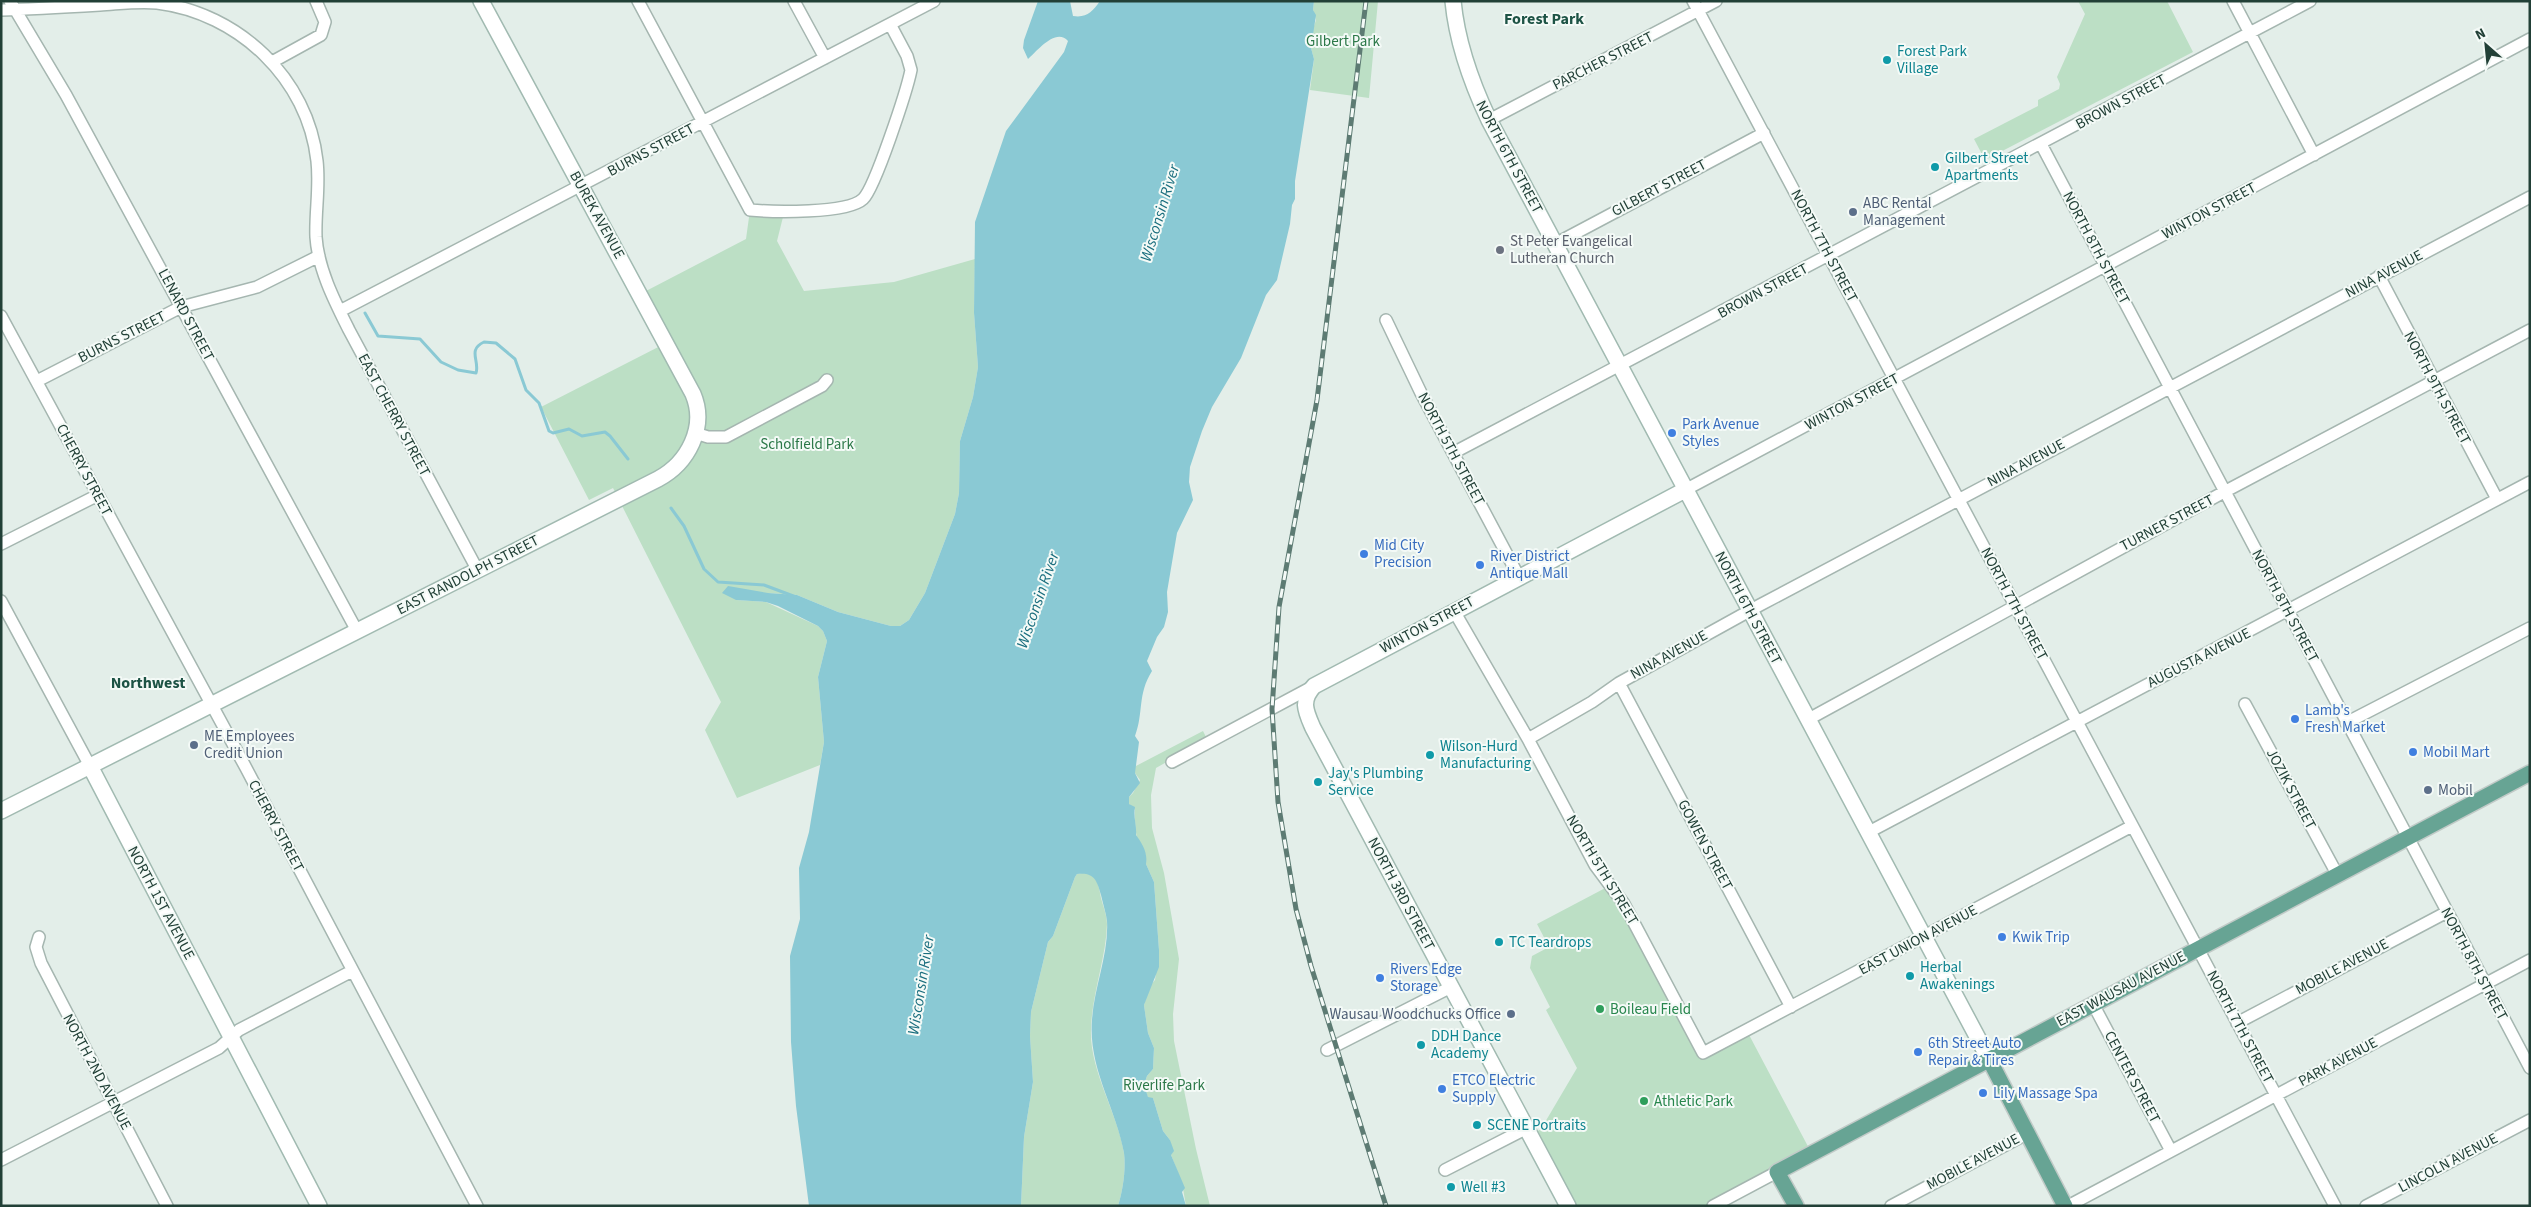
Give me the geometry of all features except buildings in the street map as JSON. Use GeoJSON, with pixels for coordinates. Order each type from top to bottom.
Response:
{"type":"FeatureCollection","features":[{"type":"Feature","properties":{"kind":"main road","name":"EAST WAUSAU AVENUE"},"geometry":{"type":"LineString","coordinates":[[1777,1172],[2530,773]]}},
{"type":"Feature","properties":{"kind":"main road","name":"NORTH 6TH STREET"},"geometry":{"type":"LineString","coordinates":[[1989,1060],[2066,1206]]}},
{"type":"Feature","properties":{"kind":"main road"},"geometry":{"type":"LineString","coordinates":[[1944,1084],[1976,1070],[1987,1072],[2017,1123],[2028,1133]]}},
{"type":"Feature","properties":{"kind":"main road"},"geometry":{"type":"LineString","coordinates":[[1795,1205],[1788,1183],[1788,1174],[1792,1170],[1862,1132],[1890,1113]]}},
{"type":"Feature","properties":{"kind":"main road"},"geometry":{"type":"LineString","coordinates":[[1777,1172],[1795,1205]]}},
{"type":"Feature","properties":{"kind":"street"},"geometry":{"type":"LineString","coordinates":[[272,62],[321,35],[324,22],[316,1]]}},
{"type":"Feature","properties":{"kind":"street","name":"BUREK AVENUE"},"geometry":{"type":"LineString","coordinates":[[481,1],[693,394],[698,409],[695,433]]}},
{"type":"Feature","properties":{"kind":"street"},"geometry":{"type":"LineString","coordinates":[[638,1],[750,210],[784,213],[845,207],[863,199],[871,188],[878,171],[911,70],[890,24]]}},
{"type":"Feature","properties":{"kind":"street"},"geometry":{"type":"LineString","coordinates":[[794,1],[825,58]]}},
{"type":"Feature","properties":{"kind":"street","name":"BURNS STREET"},"geometry":{"type":"LineString","coordinates":[[340,311],[581,187],[934,1]]}},
{"type":"Feature","properties":{"kind":"street","name":"NORTH 6TH STREET"},"geometry":{"type":"LineString","coordinates":[[1453,1],[1467,67],[1489,120],[1989,1060]]}},
{"type":"Feature","properties":{"kind":"street","name":"PARCHER STREET"},"geometry":{"type":"LineString","coordinates":[[1489,120],[1696,6],[1716,1]]}},
{"type":"Feature","properties":{"kind":"street"},"geometry":{"type":"LineString","coordinates":[[2233,1],[2314,155]]}},
{"type":"Feature","properties":{"kind":"street","name":"BROWN STREET"},"geometry":{"type":"LineString","coordinates":[[1453,453],[1620,367],[2310,1]]}},
{"type":"Feature","properties":{"kind":"street","name":"EAST CHERRY STREET"},"geometry":{"type":"LineString","coordinates":[[1,10],[13,5],[149,2],[183,8],[220,23],[245,38],[272,62],[298,102],[315,146],[318,168],[316,236],[319,256],[340,311],[477,570]]}},
{"type":"Feature","properties":{"kind":"street","name":"LENARD STREET"},"geometry":{"type":"LineString","coordinates":[[13,5],[66,95],[357,631]]}},
{"type":"Feature","properties":{"kind":"street","name":"NORTH 7TH STREET"},"geometry":{"type":"LineString","coordinates":[[1696,6],[2335,1206]]}},
{"type":"Feature","properties":{"kind":"street","name":"WINTON STREET"},"geometry":{"type":"LineString","coordinates":[[1172,762],[1895,379],[2530,39]]}},
{"type":"Feature","properties":{"kind":"street","name":"GILBERT STREET"},"geometry":{"type":"LineString","coordinates":[[1555,244],[1764,133]]}},
{"type":"Feature","properties":{"kind":"street","name":"NORTH 8TH STREET"},"geometry":{"type":"LineString","coordinates":[[2041,144],[2530,1068]]}},
{"type":"Feature","properties":{"kind":"street","name":"NINA AVENUE"},"geometry":{"type":"LineString","coordinates":[[1528,739],[1592,702],[1618,682],[1958,499],[2530,197]]}},
{"type":"Feature","properties":{"kind":"street","name":"BURNS STREET"},"geometry":{"type":"LineString","coordinates":[[37,381],[181,307],[258,288],[319,256]]}},
{"type":"Feature","properties":{"kind":"street","name":"NORTH 9TH STREET"},"geometry":{"type":"LineString","coordinates":[[2379,276],[2433,382],[2497,500]]}},
{"type":"Feature","properties":{"kind":"street","name":"CHERRY STREET"},"geometry":{"type":"LineString","coordinates":[[1,316],[212,704],[478,1206]]}},
{"type":"Feature","properties":{"kind":"street","name":"NORTH 5TH STREET"},"geometry":{"type":"LineString","coordinates":[[1386,320],[1453,453],[1519,577]]}},
{"type":"Feature","properties":{"kind":"street","name":"TURNER STREET"},"geometry":{"type":"LineString","coordinates":[[1807,720],[2224,492],[2530,330]]}},
{"type":"Feature","properties":{"kind":"street"},"geometry":{"type":"LineString","coordinates":[[695,433],[708,437],[726,437],[802,398],[822,386],[827,380]]}},
{"type":"Feature","properties":{"kind":"street","name":"EAST RANDOLPH STREET"},"geometry":{"type":"LineString","coordinates":[[1,811],[668,474],[688,452],[695,433]]}},
{"type":"Feature","properties":{"kind":"street","name":"AUGUSTA AVENUE"},"geometry":{"type":"LineString","coordinates":[[1867,833],[2288,612],[2530,482]]}},
{"type":"Feature","properties":{"kind":"street"},"geometry":{"type":"LineString","coordinates":[[1,544],[98,495]]}},
{"type":"Feature","properties":{"kind":"street","name":"NORTH 1ST AVENUE"},"geometry":{"type":"LineString","coordinates":[[1,601],[90,766],[319,1206]]}},
{"type":"Feature","properties":{"kind":"street","name":"NORTH 5TH STREET"},"geometry":{"type":"LineString","coordinates":[[1454,611],[1528,739],[1595,865],[1624,904],[1703,1053]]}},
{"type":"Feature","properties":{"kind":"street"},"geometry":{"type":"LineString","coordinates":[[2346,723],[2530,628]]}},
{"type":"Feature","properties":{"kind":"street","name":"GOWEN STREET"},"geometry":{"type":"LineString","coordinates":[[1618,682],[1791,1007]]}},
{"type":"Feature","properties":{"kind":"street","name":"NORTH 3RD STREET"},"geometry":{"type":"LineString","coordinates":[[1314,686],[1304,701],[1307,714],[1450,987],[1568,1206]]}},
{"type":"Feature","properties":{"kind":"street","name":"JOZIK STREET"},"geometry":{"type":"LineString","coordinates":[[2246,704],[2337,874]]}},
{"type":"Feature","properties":{"kind":"street","name":"EAST UNION AVENUE"},"geometry":{"type":"LineString","coordinates":[[1703,1053],[2132,826]]}},
{"type":"Feature","properties":{"kind":"street","name":"MOBILE AVENUE"},"geometry":{"type":"LineString","coordinates":[[2237,1023],[2447,912]]}},
{"type":"Feature","properties":{"kind":"street","name":"NORTH 2ND AVENUE"},"geometry":{"type":"LineString","coordinates":[[39,937],[36,951],[40,963],[167,1206]]}},
{"type":"Feature","properties":{"kind":"street","name":"PARK AVENUE"},"geometry":{"type":"LineString","coordinates":[[2066,1206],[2530,960]]}},
{"type":"Feature","properties":{"kind":"street"},"geometry":{"type":"LineString","coordinates":[[1,1160],[219,1048],[239,1030],[352,971]]}},
{"type":"Feature","properties":{"kind":"street"},"geometry":{"type":"LineString","coordinates":[[1327,1050],[1450,987]]}},
{"type":"Feature","properties":{"kind":"street","name":"CENTER STREET"},"geometry":{"type":"LineString","coordinates":[[2093,1004],[2171,1151]]}},
{"type":"Feature","properties":{"kind":"street","name":"LINCOLN AVENUE"},"geometry":{"type":"LineString","coordinates":[[2366,1206],[2530,1120]]}},
{"type":"Feature","properties":{"kind":"street"},"geometry":{"type":"LineString","coordinates":[[1445,1170],[1526,1128]]}},
{"type":"Feature","properties":{"kind":"street","name":"MOBILE AVENUE"},"geometry":{"type":"LineString","coordinates":[[1891,1206],[2028,1133]]}},
{"type":"Feature","properties":{"kind":"street","name":"EAST WAUSAU AVENUE"},"geometry":{"type":"LineString","coordinates":[[1713,1206],[1777,1172]]}},
{"type":"Feature","properties":{"kind":"green space","name":"Gilbert Park"},"geometry":{"type":"Polygon","coordinates":[[[1314,1],[1378,1],[1369,98],[1310,90],[1314,59],[1311,48],[1312,32],[1316,20],[1313,10],[1314,1]]]}},
{"type":"Feature","properties":{"kind":"green space"},"geometry":{"type":"Polygon","coordinates":[[[2078,1],[2167,1],[2193,52],[1985,160],[1974,139],[2038,106],[2038,100],[2059,89],[2060,84],[2057,77],[2085,14],[2078,1]]]}},
{"type":"Feature","properties":{"kind":"green space","name":"Scholfield Park"},"geometry":{"type":"Polygon","coordinates":[[[750,210],[784,213],[777,241],[804,291],[894,282],[975,259],[974,313],[978,367],[973,397],[960,441],[959,493],[955,514],[925,593],[909,620],[900,626],[891,626],[838,612],[797,595],[768,593],[736,600],[766,602],[818,626],[823,631],[827,641],[818,677],[824,742],[820,765],[737,798],[705,730],[721,702],[613,488],[589,500],[541,407],[672,340],[646,291],[746,239],[750,210]]]}},
{"type":"Feature","properties":{"kind":"green space","name":"Riverlife Park"},"geometry":{"type":"Polygon","coordinates":[[[1203,731],[1207,739],[1156,768],[1151,795],[1152,828],[1164,873],[1179,959],[1173,1014],[1174,1041],[1196,1149],[1210,1206],[1186,1206],[1182,1183],[1171,1155],[1170,1140],[1163,1131],[1153,1098],[1148,1098],[1144,1085],[1147,1076],[1153,1069],[1154,1048],[1148,1033],[1144,1005],[1149,987],[1155,980],[1159,950],[1154,882],[1146,864],[1144,850],[1137,838],[1135,810],[1129,804],[1129,797],[1140,780],[1135,773],[1134,767],[1203,731]]]}},
{"type":"Feature","properties":{"kind":"green space"},"geometry":{"type":"Polygon","coordinates":[[[1088,872],[1098,883],[1107,924],[1092,1016],[1092,1045],[1094,1060],[1121,1138],[1124,1153],[1121,1193],[1118,1206],[1021,1206],[1024,1137],[1033,1082],[1030,1036],[1031,1012],[1048,942],[1053,936],[1075,877],[1077,874],[1088,872]]]}},
{"type":"Feature","properties":{"kind":"green space"},"geometry":{"type":"Polygon","coordinates":[[[1611,885],[1702,1054],[1747,1031],[1812,1154],[1714,1206],[1569,1206],[1531,1135],[1541,1129],[1577,1068],[1546,1010],[1550,1007],[1530,968],[1532,956],[1549,947],[1537,924],[1611,885]]]}},
{"type":"Feature","properties":{"kind":"water","name":"Wisconsin River"},"geometry":{"type":"Polygon","coordinates":[[[1038,1],[1070,1],[1073,16],[1082,16],[1089,13],[1100,1],[1314,1],[1313,10],[1316,15],[1311,48],[1314,59],[1295,181],[1295,199],[1292,205],[1290,224],[1277,280],[1266,295],[1241,358],[1212,407],[1190,467],[1189,482],[1193,500],[1177,533],[1167,592],[1168,612],[1164,627],[1157,637],[1147,661],[1152,671],[1144,688],[1135,736],[1139,742],[1135,773],[1140,783],[1129,797],[1129,804],[1135,807],[1136,835],[1144,848],[1146,864],[1154,882],[1159,950],[1159,967],[1144,1005],[1148,1033],[1154,1048],[1153,1069],[1147,1076],[1144,1085],[1148,1097],[1153,1098],[1163,1131],[1170,1140],[1174,1151],[1171,1155],[1185,1188],[1182,1192],[1186,1206],[1118,1206],[1124,1180],[1124,1153],[1098,1071],[1092,1038],[1093,1008],[1106,946],[1107,921],[1096,881],[1087,874],[1077,874],[1053,936],[1048,942],[1031,1012],[1030,1036],[1033,1082],[1024,1137],[1021,1206],[809,1206],[796,1106],[791,1042],[790,956],[800,919],[799,868],[809,832],[824,742],[818,677],[827,641],[823,631],[818,626],[778,606],[766,602],[736,600],[722,593],[728,586],[768,593],[797,595],[838,612],[891,626],[900,626],[909,620],[925,593],[955,514],[959,493],[960,441],[973,397],[978,367],[974,313],[975,222],[1006,131],[1064,52],[1068,41],[1063,37],[1052,38],[1028,59],[1023,48],[1024,40],[1038,1]]]}},
{"type":"Feature","properties":{"kind":"waterway"},"geometry":{"type":"LineString","coordinates":[[365,313],[378,336],[420,339],[441,362],[458,370],[476,373],[476,349],[484,342],[496,343],[515,359],[526,390],[539,403],[549,431],[553,433],[569,429],[582,436],[605,432],[628,459]]}},
{"type":"Feature","properties":{"kind":"waterway"},"geometry":{"type":"LineString","coordinates":[[671,508],[684,526],[704,569],[718,582],[764,585],[796,597]]}},
{"type":"Feature","properties":{"kind":"railway"},"geometry":{"type":"LineString","coordinates":[[1366,1],[1317,400],[1279,607],[1272,709],[1278,802],[1296,909],[1311,966],[1386,1206]]}},
{"type":"Feature","properties":{"kind":"place","name":"Forest Park Village"},"geometry":{"type":"Point","coordinates":[1887,60]}},
{"type":"Feature","properties":{"kind":"place","name":"Gilbert Street Apartments"},"geometry":{"type":"Point","coordinates":[1935,167]}},
{"type":"Feature","properties":{"kind":"place","name":"ABC Rental Management"},"geometry":{"type":"Point","coordinates":[1853,212]}},
{"type":"Feature","properties":{"kind":"place","name":"St Peter Evangelical Lutheran Church"},"geometry":{"type":"Point","coordinates":[1500,250]}},
{"type":"Feature","properties":{"kind":"place","name":"Park Avenue Styles"},"geometry":{"type":"Point","coordinates":[1672,433]}},
{"type":"Feature","properties":{"kind":"place","name":"Mid City Precision"},"geometry":{"type":"Point","coordinates":[1364,554]}},
{"type":"Feature","properties":{"kind":"place","name":"River District Antique Mall"},"geometry":{"type":"Point","coordinates":[1480,565]}},
{"type":"Feature","properties":{"kind":"place","name":"Lamb's Fresh Market"},"geometry":{"type":"Point","coordinates":[2295,719]}},
{"type":"Feature","properties":{"kind":"place","name":"ME Employees Credit Union"},"geometry":{"type":"Point","coordinates":[194,745]}},
{"type":"Feature","properties":{"kind":"place","name":"Mobil Mart"},"geometry":{"type":"Point","coordinates":[2413,752]}},
{"type":"Feature","properties":{"kind":"place","name":"Wilson-Hurd Manufacturing"},"geometry":{"type":"Point","coordinates":[1430,755]}},
{"type":"Feature","properties":{"kind":"place","name":"Jay's Plumbing Service"},"geometry":{"type":"Point","coordinates":[1318,782]}},
{"type":"Feature","properties":{"kind":"place","name":"Mobil"},"geometry":{"type":"Point","coordinates":[2428,790]}},
{"type":"Feature","properties":{"kind":"place","name":"Kwik Trip"},"geometry":{"type":"Point","coordinates":[2002,937]}},
{"type":"Feature","properties":{"kind":"place","name":"TC Teardrops"},"geometry":{"type":"Point","coordinates":[1499,942]}},
{"type":"Feature","properties":{"kind":"place","name":"Herbal Awakenings"},"geometry":{"type":"Point","coordinates":[1910,976]}},
{"type":"Feature","properties":{"kind":"place","name":"Rivers Edge Storage"},"geometry":{"type":"Point","coordinates":[1380,978]}},
{"type":"Feature","properties":{"kind":"place","name":"Boileau Field"},"geometry":{"type":"Point","coordinates":[1600,1009]}},
{"type":"Feature","properties":{"kind":"place","name":"Wausau Woodchucks Office"},"geometry":{"type":"Point","coordinates":[1511,1014]}},
{"type":"Feature","properties":{"kind":"place","name":"DDH Dance Academy"},"geometry":{"type":"Point","coordinates":[1421,1045]}},
{"type":"Feature","properties":{"kind":"place","name":"6th Street Auto Repair & Tires"},"geometry":{"type":"Point","coordinates":[1918,1052]}},
{"type":"Feature","properties":{"kind":"place","name":"ETCO Electric Supply"},"geometry":{"type":"Point","coordinates":[1442,1089]}},
{"type":"Feature","properties":{"kind":"place","name":"Lily Massage Spa"},"geometry":{"type":"Point","coordinates":[1983,1093]}},
{"type":"Feature","properties":{"kind":"place","name":"Athletic Park"},"geometry":{"type":"Point","coordinates":[1644,1101]}},
{"type":"Feature","properties":{"kind":"place","name":"SCENE Portraits"},"geometry":{"type":"Point","coordinates":[1477,1125]}},
{"type":"Feature","properties":{"kind":"place","name":"Well #3"},"geometry":{"type":"Point","coordinates":[1451,1187]}},
{"type":"Feature","properties":{"kind":"district","name":"Forest Park"},"geometry":{"type":"Point","coordinates":[1544,19]}},
{"type":"Feature","properties":{"kind":"district","name":"Northwest"},"geometry":{"type":"Point","coordinates":[148,683]}}]}
